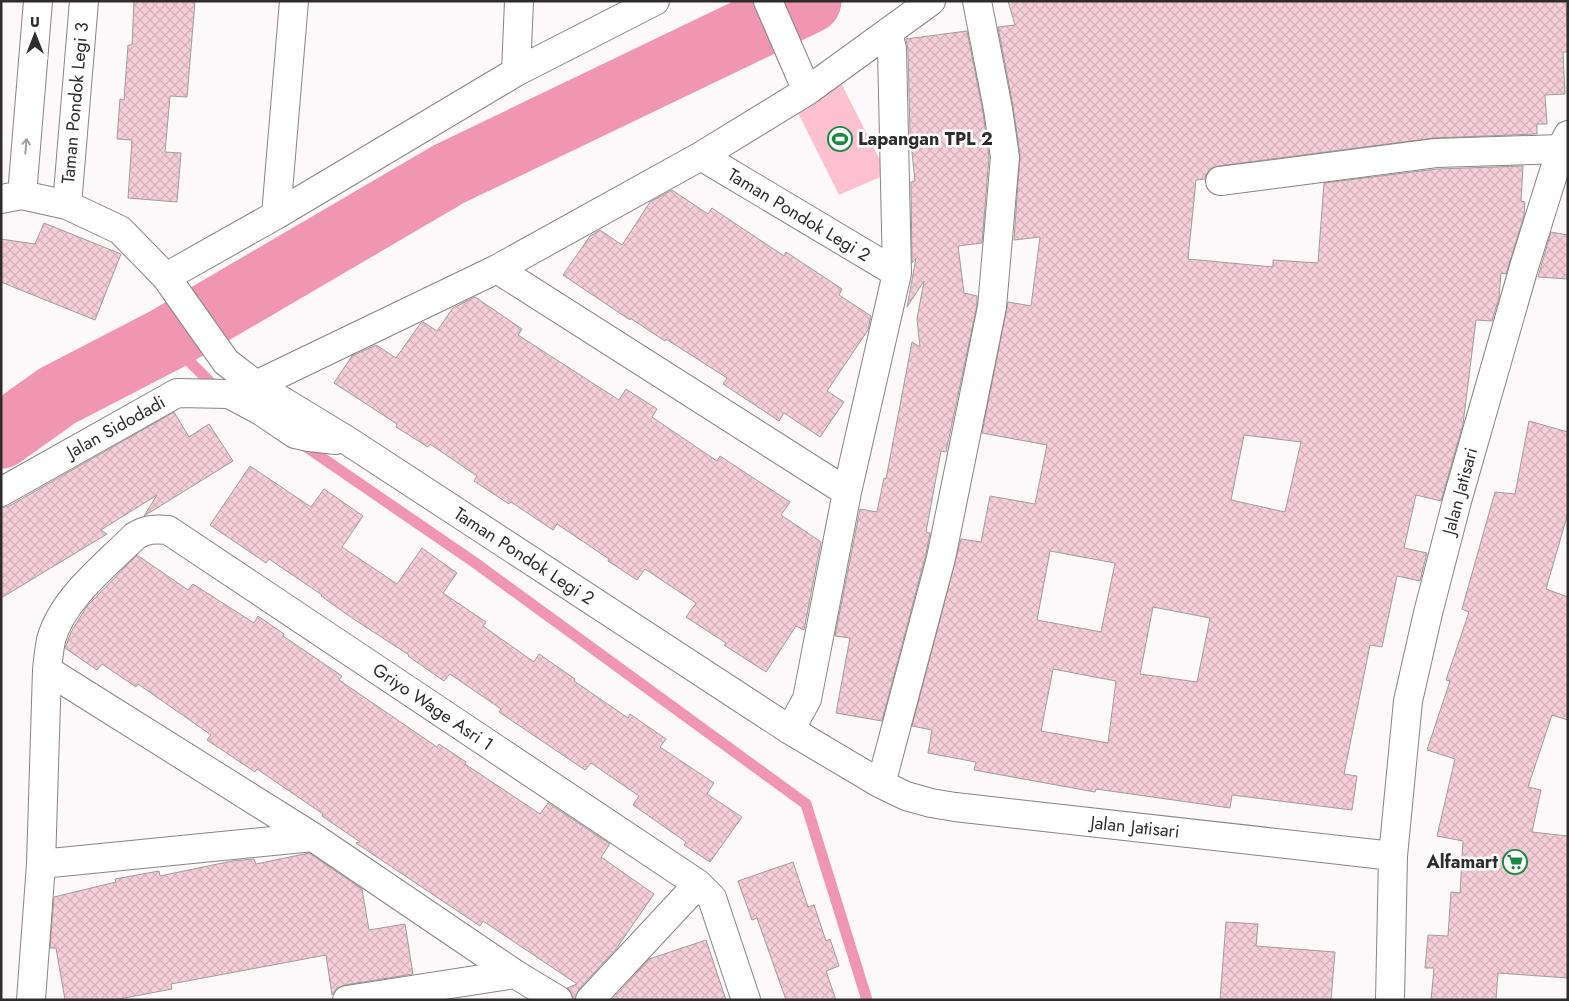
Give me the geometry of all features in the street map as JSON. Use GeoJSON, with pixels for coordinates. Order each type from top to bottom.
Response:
{"type":"FeatureCollection","features":[{"type":"Feature","properties":{"kind":"street","name":"Taman Pondok Legi 3"},"geometry":{"type":"LineString","coordinates":[[38,1],[12,197],[67,204],[120,230],[172,285],[226,362]]}},
{"type":"Feature","properties":{"kind":"street","name":"Taman Pondok Legi 3"},"geometry":{"type":"LineString","coordinates":[[67,204],[84,1]]}},
{"type":"Feature","properties":{"kind":"street"},"geometry":{"type":"LineString","coordinates":[[276,215],[294,1]]}},
{"type":"Feature","properties":{"kind":"street"},"geometry":{"type":"LineString","coordinates":[[516,72],[519,1]]}},
{"type":"Feature","properties":{"kind":"street"},"geometry":{"type":"LineString","coordinates":[[172,285],[276,215],[516,72],[655,1]]}},
{"type":"Feature","properties":{"kind":"street"},"geometry":{"type":"LineString","coordinates":[[768,1],[807,91]]}},
{"type":"Feature","properties":{"kind":"street","name":"Taman Pondok Legi 2"},"geometry":{"type":"LineString","coordinates":[[256,385],[497,269],[701,156],[807,91],[931,1]]}},
{"type":"Feature","properties":{"kind":"street"},"geometry":{"type":"LineString","coordinates":[[882,784],[941,558],[992,307],[1005,157],[998,109],[977,1]]}},
{"type":"Feature","properties":{"kind":"street","name":"Taman Pondok Legi 2"},"geometry":{"type":"LineString","coordinates":[[790,730],[807,699],[846,492],[897,273],[892,49],[888,32]]}},
{"type":"Feature","properties":{"kind":"street"},"geometry":{"type":"LineString","coordinates":[[1220,181],[1436,154],[1564,142]]}},
{"type":"Feature","properties":{"kind":"street","name":"Jalan Jatisari"},"geometry":{"type":"LineString","coordinates":[[1390,1000],[1393,856],[1408,701],[1457,501],[1510,314],[1564,142]]}},
{"type":"Feature","properties":{"kind":"street","name":"Taman Pondok Legi 2"},"geometry":{"type":"LineString","coordinates":[[701,156],[897,273]]}},
{"type":"Feature","properties":{"kind":"street"},"geometry":{"type":"LineString","coordinates":[[497,269],[846,492]]}},
{"type":"Feature","properties":{"kind":"street","name":"Taman Pondok Legi 2"},"geometry":{"type":"LineString","coordinates":[[226,362],[256,385],[348,441],[790,730],[882,784]]}},
{"type":"Feature","properties":{"kind":"street","name":"Jalan Sidodadi"},"geometry":{"type":"LineString","coordinates":[[1,492],[178,393],[229,394],[261,411],[295,434],[348,441]]}},
{"type":"Feature","properties":{"kind":"street","name":"Griyo Wage Asri 1"},"geometry":{"type":"LineString","coordinates":[[47,670],[51,640],[68,603],[135,536],[144,530],[168,530],[698,884],[712,898],[746,1000]]}},
{"type":"Feature","properties":{"kind":"street"},"geometry":{"type":"LineString","coordinates":[[47,670],[313,837],[515,974],[558,1000]]}},
{"type":"Feature","properties":{"kind":"street"},"geometry":{"type":"LineString","coordinates":[[31,1000],[41,864],[47,670]]}},
{"type":"Feature","properties":{"kind":"street","name":"Jalan Jatisari"},"geometry":{"type":"LineString","coordinates":[[882,784],[906,796],[931,804],[1393,856]]}},
{"type":"Feature","properties":{"kind":"street"},"geometry":{"type":"LineString","coordinates":[[41,864],[313,837]]}},
{"type":"Feature","properties":{"kind":"street"},"geometry":{"type":"LineString","coordinates":[[590,1000],[698,884]]}},
{"type":"Feature","properties":{"kind":"street"},"geometry":{"type":"LineString","coordinates":[[347,1000],[515,974]]}},
{"type":"Feature","properties":{"kind":"shaded area","name":"Lapangan TPL 2"},"geometry":{"type":"Polygon","coordinates":[[[840,81],[887,174],[839,195],[793,103],[840,81]]]}},
{"type":"Feature","properties":{"kind":"building"},"geometry":{"type":"Polygon","coordinates":[[[134,1],[195,1],[187,97],[170,96],[165,152],[181,153],[177,202],[128,198],[132,140],[117,139],[120,99],[124,100],[128,45],[132,45],[134,1]]]}},
{"type":"Feature","properties":{"kind":"building"},"geometry":{"type":"Polygon","coordinates":[[[1008,1],[1566,1],[1568,52],[1563,52],[1565,94],[1545,95],[1547,124],[1537,124],[1537,134],[1434,138],[1218,166],[1210,169],[1205,179],[1196,180],[1188,259],[1273,267],[1273,260],[1318,263],[1324,183],[1437,169],[1523,166],[1521,201],[1525,202],[1524,216],[1506,274],[1501,273],[1499,298],[1492,321],[1476,320],[1463,424],[1441,501],[1416,495],[1404,548],[1427,553],[1420,581],[1397,576],[1382,647],[1370,645],[1344,774],[1357,776],[1352,810],[1232,795],[1230,808],[1096,789],[1095,792],[974,770],[976,762],[928,753],[932,730],[912,726],[961,539],[981,542],[990,496],[1035,504],[1047,445],[982,433],[1008,302],[1031,306],[1040,237],[1014,240],[1020,155],[998,27],[1015,25],[1008,1]],[[1244,435],[1231,500],[1285,512],[1301,442],[1244,435]],[[1050,551],[1037,620],[1101,632],[1115,563],[1050,551]],[[1153,607],[1140,674],[1197,682],[1210,618],[1153,607]],[[1053,669],[1041,731],[1108,743],[1116,681],[1053,669]]]}},
{"type":"Feature","properties":{"kind":"building"},"geometry":{"type":"Polygon","coordinates":[[[967,31],[983,112],[989,157],[982,243],[958,246],[964,293],[977,296],[977,305],[946,452],[941,451],[926,532],[930,533],[926,554],[882,721],[836,713],[850,638],[835,636],[860,509],[877,512],[884,478],[886,479],[912,342],[920,347],[917,319],[924,281],[907,307],[916,258],[912,263],[911,182],[915,181],[910,133],[908,49],[906,39],[967,31]]]}},
{"type":"Feature","properties":{"kind":"building"},"geometry":{"type":"Polygon","coordinates":[[[672,190],[708,214],[712,208],[784,256],[786,252],[842,289],[839,295],[871,316],[868,330],[827,391],[844,402],[820,437],[784,413],[779,421],[723,384],[727,378],[666,339],[665,341],[630,318],[630,320],[563,275],[590,236],[600,230],[622,245],[650,202],[672,190]]]}},
{"type":"Feature","properties":{"kind":"building"},"geometry":{"type":"Polygon","coordinates":[[[44,223],[121,254],[95,320],[1,282],[1,239],[35,244],[44,223]]]}},
{"type":"Feature","properties":{"kind":"building"},"geometry":{"type":"Polygon","coordinates":[[[1551,232],[1568,235],[1568,279],[1538,277],[1551,232]]]}},
{"type":"Feature","properties":{"kind":"building"},"geometry":{"type":"Polygon","coordinates":[[[475,297],[522,329],[518,335],[619,400],[626,389],[657,409],[652,417],[717,461],[720,456],[790,502],[781,515],[821,542],[804,630],[796,626],[766,672],[724,645],[726,643],[686,617],[696,603],[645,569],[637,580],[557,524],[553,530],[511,502],[509,504],[474,481],[477,476],[430,444],[428,447],[396,427],[397,424],[334,383],[352,356],[376,345],[396,358],[420,324],[423,322],[437,331],[453,308],[475,297]]]}},
{"type":"Feature","properties":{"kind":"building"},"geometry":{"type":"Polygon","coordinates":[[[174,412],[189,437],[209,424],[233,461],[144,516],[157,495],[101,530],[107,534],[1,598],[1,508],[9,506],[174,412]]]}},
{"type":"Feature","properties":{"kind":"building"},"geometry":{"type":"Polygon","coordinates":[[[1529,421],[1568,432],[1568,513],[1546,589],[1568,597],[1568,720],[1552,715],[1528,787],[1541,790],[1532,832],[1568,836],[1568,978],[1498,973],[1496,1000],[1431,1000],[1434,968],[1425,968],[1428,935],[1448,936],[1451,892],[1460,893],[1463,841],[1437,836],[1455,759],[1427,750],[1450,681],[1446,680],[1469,612],[1462,609],[1495,492],[1515,494],[1529,421]]]}},
{"type":"Feature","properties":{"kind":"building"},"geometry":{"type":"Polygon","coordinates":[[[250,466],[311,507],[324,489],[363,516],[342,547],[397,584],[422,548],[457,573],[443,593],[486,622],[483,626],[534,662],[539,654],[628,718],[630,714],[666,739],[660,747],[714,783],[707,794],[742,817],[710,862],[684,845],[686,842],[633,805],[639,796],[591,763],[585,770],[499,712],[501,709],[450,674],[444,681],[269,559],[266,563],[210,525],[250,466]]]}},
{"type":"Feature","properties":{"kind":"building"},"geometry":{"type":"Polygon","coordinates":[[[137,555],[188,590],[193,584],[254,623],[258,616],[284,634],[283,636],[342,676],[339,680],[437,747],[439,744],[466,762],[465,764],[540,814],[548,803],[610,844],[601,857],[654,894],[616,949],[579,989],[575,1000],[567,988],[577,984],[483,921],[480,926],[356,843],[360,842],[322,816],[323,814],[257,769],[255,772],[207,740],[211,735],[138,684],[136,687],[102,664],[97,670],[65,648],[71,632],[87,606],[137,555]]]}},
{"type":"Feature","properties":{"kind":"building"},"geometry":{"type":"Polygon","coordinates":[[[309,853],[362,889],[369,930],[405,924],[413,974],[345,985],[337,988],[332,995],[326,955],[171,984],[172,989],[114,1000],[65,1000],[56,948],[50,948],[54,897],[116,882],[115,879],[159,871],[160,876],[232,861],[254,859],[256,864],[309,853]]]}},
{"type":"Feature","properties":{"kind":"building"},"geometry":{"type":"Polygon","coordinates":[[[793,862],[808,907],[814,905],[826,941],[830,939],[839,966],[826,971],[836,1000],[786,1000],[757,918],[752,920],[738,881],[793,862]]]}},
{"type":"Feature","properties":{"kind":"building"},"geometry":{"type":"Polygon","coordinates":[[[1226,922],[1258,924],[1256,946],[1335,952],[1331,1000],[1220,1000],[1226,922]]]}},
{"type":"Feature","properties":{"kind":"building"},"geometry":{"type":"Polygon","coordinates":[[[706,940],[726,1000],[612,1000],[649,959],[706,940]]]}},
{"type":"Feature","properties":{"kind":"waterway"},"geometry":{"type":"LineString","coordinates":[[1,436],[57,396],[167,339],[449,174],[809,1]]}},
{"type":"Feature","properties":{"kind":"waterway"},"geometry":{"type":"LineString","coordinates":[[167,339],[217,389]]}},
{"type":"Feature","properties":{"kind":"waterway"},"geometry":{"type":"LineString","coordinates":[[302,444],[474,562],[806,804],[867,1000]]}},
{"type":"Feature","properties":{"kind":"place","name":"Lapangan TPL 2"},"geometry":{"type":"Point","coordinates":[840,139]}},
{"type":"Feature","properties":{"kind":"place","name":"Alfamart"},"geometry":{"type":"Point","coordinates":[1515,862]}}]}
